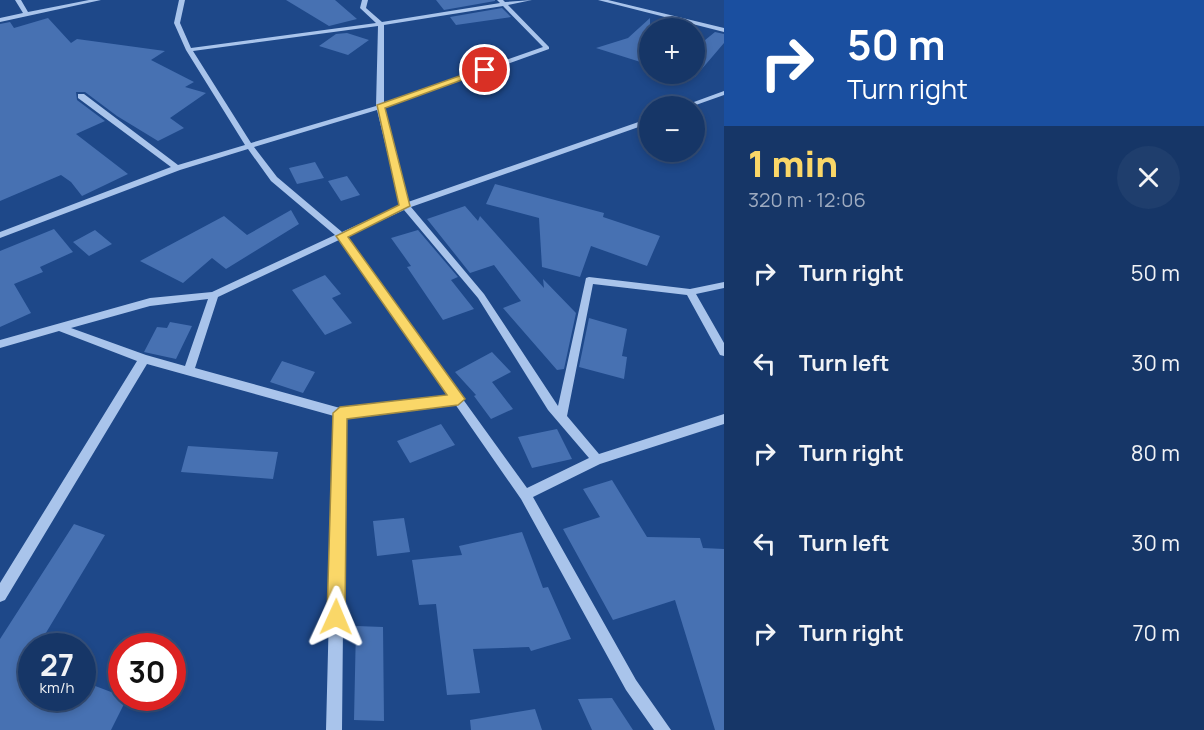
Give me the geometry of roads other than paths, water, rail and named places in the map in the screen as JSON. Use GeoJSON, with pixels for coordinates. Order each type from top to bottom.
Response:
{"type":"FeatureCollection","features":[{"type":"Feature","properties":{"kind":"street"},"geometry":{"type":"LineString","coordinates":[[18,0],[27,15]]}},
{"type":"Feature","properties":{"kind":"street"},"geometry":{"type":"LineString","coordinates":[[0,21],[98,0]]}},
{"type":"Feature","properties":{"kind":"street"},"geometry":{"type":"LineString","coordinates":[[182,0],[177,23],[189,50],[250,147],[274,179],[341,236],[458,399],[525,495],[631,685],[663,730]]}},
{"type":"Feature","properties":{"kind":"street"},"geometry":{"type":"LineString","coordinates":[[365,0],[363,8],[381,24],[380,107],[405,206],[481,296],[561,417],[597,460]]}},
{"type":"Feature","properties":{"kind":"street"},"geometry":{"type":"LineString","coordinates":[[189,50],[381,24],[503,2],[529,0]]}},
{"type":"Feature","properties":{"kind":"street"},"geometry":{"type":"LineString","coordinates":[[601,0],[724,30]]}},
{"type":"Feature","properties":{"kind":"street"},"geometry":{"type":"LineString","coordinates":[[0,235],[177,168],[380,107],[547,48],[503,2]]}},
{"type":"Feature","properties":{"kind":"street"},"geometry":{"type":"LineString","coordinates":[[705,100],[724,93]]}},
{"type":"Feature","properties":{"kind":"street"},"geometry":{"type":"LineString","coordinates":[[81,96],[177,168]]}},
{"type":"Feature","properties":{"kind":"street"},"geometry":{"type":"LineString","coordinates":[[0,344],[150,302],[214,295],[405,206],[639,124]]}},
{"type":"Feature","properties":{"kind":"street"},"geometry":{"type":"LineString","coordinates":[[561,417],[589,279],[690,292],[724,285]]}},
{"type":"Feature","properties":{"kind":"street"},"geometry":{"type":"LineString","coordinates":[[690,292],[724,352]]}},
{"type":"Feature","properties":{"kind":"street"},"geometry":{"type":"LineString","coordinates":[[189,371],[214,295]]}},
{"type":"Feature","properties":{"kind":"street"},"geometry":{"type":"LineString","coordinates":[[58,327],[144,359],[340,413],[458,399]]}},
{"type":"Feature","properties":{"kind":"street"},"geometry":{"type":"LineString","coordinates":[[0,595],[144,359]]}},
{"type":"Feature","properties":{"kind":"street"},"geometry":{"type":"LineString","coordinates":[[334,730],[340,413]]}},
{"type":"Feature","properties":{"kind":"street"},"geometry":{"type":"LineString","coordinates":[[525,495],[597,460],[724,419]]}}]}
